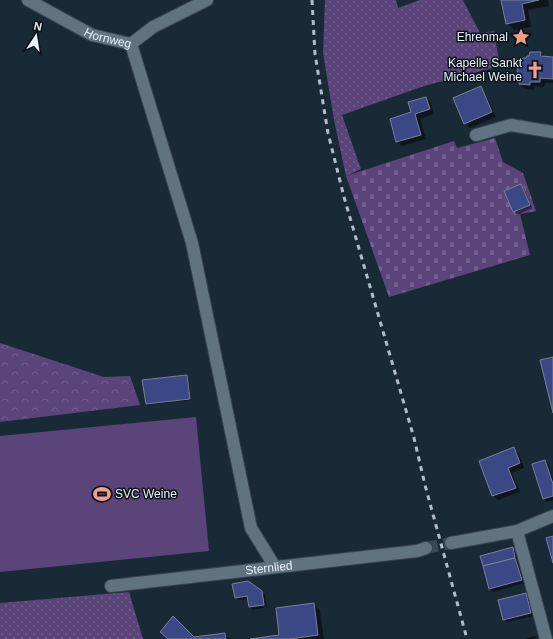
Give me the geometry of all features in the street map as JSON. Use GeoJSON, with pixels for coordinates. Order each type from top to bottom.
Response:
{"type":"FeatureCollection","features":[{"type":"Feature","properties":{"kind":"street","name":"Hornweg"},"geometry":{"type":"LineString","coordinates":[[28,0],[92,34],[131,44],[153,27],[207,0]]}},
{"type":"Feature","properties":{"kind":"street"},"geometry":{"type":"LineString","coordinates":[[131,44],[192,243],[251,528],[275,567]]}},
{"type":"Feature","properties":{"kind":"street"},"geometry":{"type":"LineString","coordinates":[[476,135],[511,125],[553,132]]}},
{"type":"Feature","properties":{"kind":"street"},"geometry":{"type":"LineString","coordinates":[[451,543],[517,531],[553,516]]}},
{"type":"Feature","properties":{"kind":"street"},"geometry":{"type":"LineString","coordinates":[[517,531],[546,639]]}},
{"type":"Feature","properties":{"kind":"street","name":"Sternlied"},"geometry":{"type":"LineString","coordinates":[[111,586],[409,552],[426,548]]}},
{"type":"Feature","properties":{"kind":"green space"},"geometry":{"type":"Polygon","coordinates":[[[325,0],[396,0],[398,8],[420,0],[463,0],[480,33],[494,31],[500,66],[424,86],[342,115],[361,169],[346,176],[334,120],[323,53],[325,0]]]}},
{"type":"Feature","properties":{"kind":"green space"},"geometry":{"type":"Polygon","coordinates":[[[495,138],[503,162],[523,173],[536,211],[520,214],[530,255],[389,297],[346,176],[454,141],[457,148],[495,138]]]}},
{"type":"Feature","properties":{"kind":"green space"},"geometry":{"type":"Polygon","coordinates":[[[0,343],[104,377],[130,376],[140,405],[0,422],[0,343]]]}},
{"type":"Feature","properties":{"kind":"green space","name":"SVC Weine"},"geometry":{"type":"Polygon","coordinates":[[[196,417],[209,551],[0,572],[0,436],[196,417]]]}},
{"type":"Feature","properties":{"kind":"green space"},"geometry":{"type":"Polygon","coordinates":[[[129,592],[143,639],[0,639],[0,603],[129,592]]]}},
{"type":"Feature","properties":{"kind":"building"},"geometry":{"type":"Polygon","coordinates":[[[501,0],[539,0],[522,4],[525,20],[506,24],[501,0]]]}},
{"type":"Feature","properties":{"kind":"building","name":"Kapelle Sankt Michael Weine"},"geometry":{"type":"Polygon","coordinates":[[[530,52],[541,52],[540,56],[553,57],[553,79],[540,78],[540,82],[530,82],[530,85],[519,84],[520,77],[517,77],[518,63],[523,58],[529,56],[530,52]]]}},
{"type":"Feature","properties":{"kind":"building"},"geometry":{"type":"Polygon","coordinates":[[[481,86],[492,112],[464,124],[453,98],[481,86]]]}},
{"type":"Feature","properties":{"kind":"building"},"geometry":{"type":"Polygon","coordinates":[[[426,97],[430,109],[415,114],[421,135],[396,142],[390,119],[411,112],[408,102],[426,97]]]}},
{"type":"Feature","properties":{"kind":"building"},"geometry":{"type":"Polygon","coordinates":[[[521,184],[530,205],[513,212],[504,191],[521,184]]]}},
{"type":"Feature","properties":{"kind":"building"},"geometry":{"type":"Polygon","coordinates":[[[553,357],[553,413],[540,360],[553,357]]]}},
{"type":"Feature","properties":{"kind":"building"},"geometry":{"type":"Polygon","coordinates":[[[187,375],[190,399],[146,404],[142,380],[187,375]]]}},
{"type":"Feature","properties":{"kind":"building"},"geometry":{"type":"Polygon","coordinates":[[[514,447],[520,463],[508,468],[516,488],[492,496],[479,461],[514,447]]]}},
{"type":"Feature","properties":{"kind":"building"},"geometry":{"type":"Polygon","coordinates":[[[545,460],[553,484],[553,496],[543,499],[532,464],[545,460]]]}},
{"type":"Feature","properties":{"kind":"building"},"geometry":{"type":"Polygon","coordinates":[[[553,536],[553,563],[546,538],[553,536]]]}},
{"type":"Feature","properties":{"kind":"building"},"geometry":{"type":"Polygon","coordinates":[[[513,547],[515,558],[483,566],[480,556],[513,547]]]}},
{"type":"Feature","properties":{"kind":"building"},"geometry":{"type":"Polygon","coordinates":[[[515,558],[522,580],[489,589],[483,566],[515,558]]]}},
{"type":"Feature","properties":{"kind":"building"},"geometry":{"type":"Polygon","coordinates":[[[248,581],[262,591],[264,605],[249,607],[247,596],[235,598],[232,584],[248,581]]]}},
{"type":"Feature","properties":{"kind":"building"},"geometry":{"type":"Polygon","coordinates":[[[526,593],[531,613],[503,620],[498,600],[526,593]]]}},
{"type":"Feature","properties":{"kind":"building"},"geometry":{"type":"Polygon","coordinates":[[[314,603],[318,635],[290,639],[250,639],[279,635],[276,608],[314,603]]]}},
{"type":"Feature","properties":{"kind":"building"},"geometry":{"type":"Polygon","coordinates":[[[173,616],[194,637],[225,633],[226,639],[168,639],[160,632],[173,616]]]}},
{"type":"Feature","properties":{"kind":"tunnel"},"geometry":{"type":"LineString","coordinates":[[426,548],[451,543]]}},
{"type":"Feature","properties":{"kind":"railway"},"geometry":{"type":"LineString","coordinates":[[312,0],[315,54],[328,133],[344,197],[414,438],[425,485],[467,639]]}},
{"type":"Feature","properties":{"kind":"place","name":"Ehrenmal"},"geometry":{"type":"Point","coordinates":[521,37]}},
{"type":"Feature","properties":{"kind":"place","name":"Kapelle Sankt Michael Weine"},"geometry":{"type":"Point","coordinates":[535,70]}},
{"type":"Feature","properties":{"kind":"place","name":"SVC Weine"},"geometry":{"type":"Point","coordinates":[102,494]}}]}
